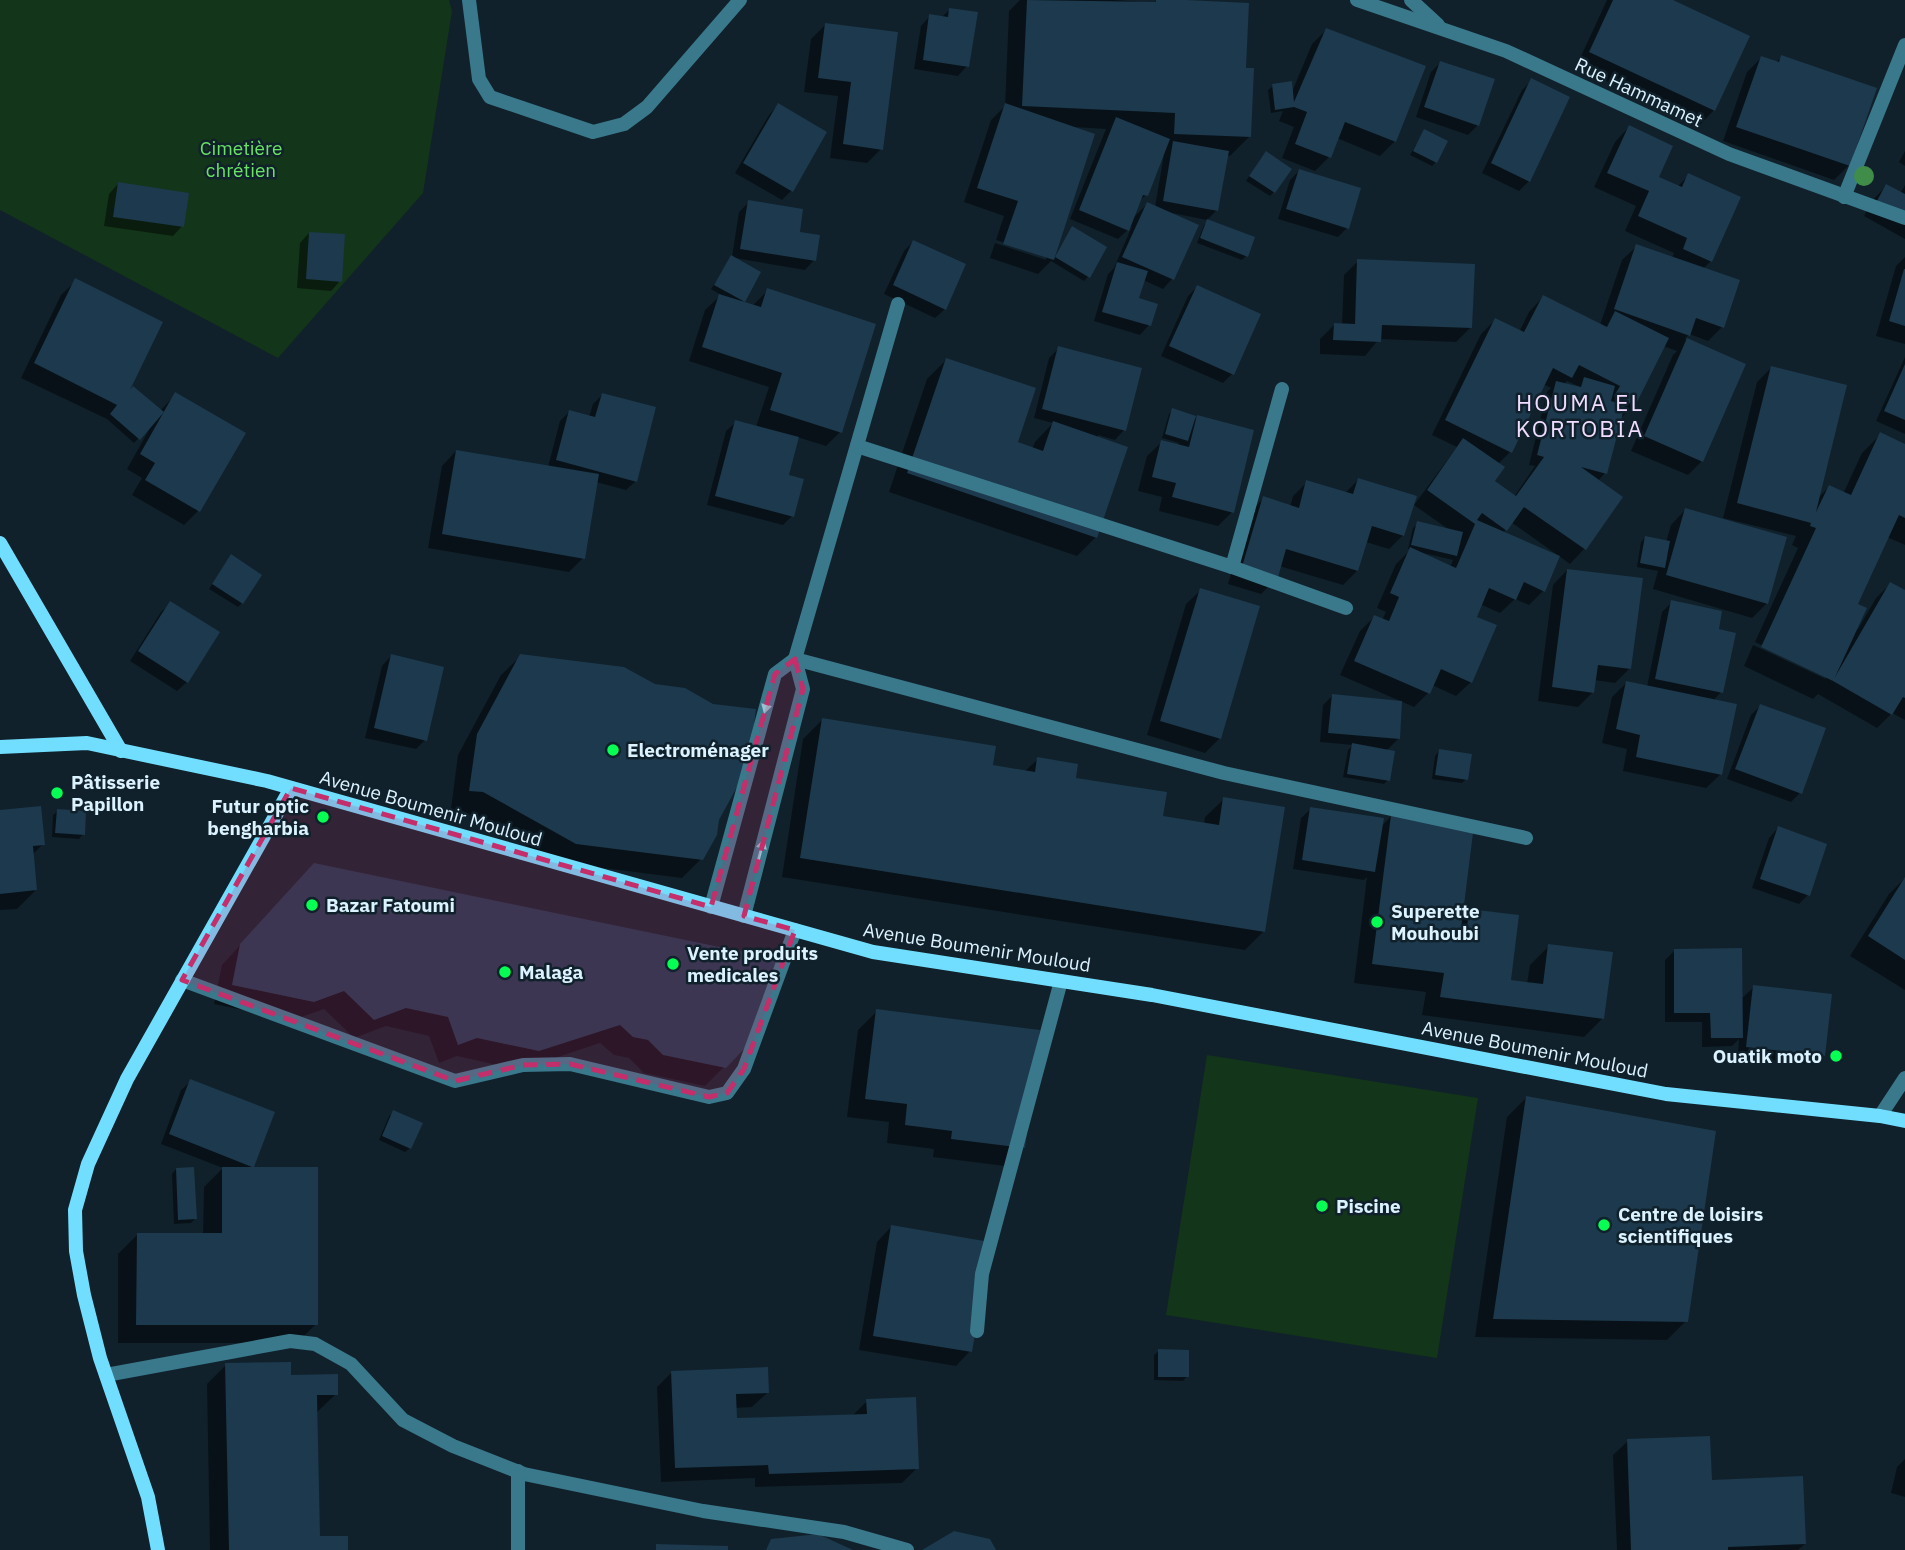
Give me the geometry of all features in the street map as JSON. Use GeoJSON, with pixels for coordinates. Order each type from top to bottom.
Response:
{"type":"FeatureCollection","features":[{"type":"Feature","properties":{"kind":"main road"},"geometry":{"type":"LineString","coordinates":[[0,543],[121,751]]}},
{"type":"Feature","properties":{"kind":"main road","name":"Avenue Boumenir Mouloud"},"geometry":{"type":"LineString","coordinates":[[0,747],[87,743],[291,788],[873,952],[1152,995],[1666,1094],[1880,1116],[1905,1121]]}},
{"type":"Feature","properties":{"kind":"main road"},"geometry":{"type":"LineString","coordinates":[[158,1550],[148,1497],[106,1375],[84,1295],[76,1251],[75,1210],[88,1164],[127,1079],[291,788]]}},
{"type":"Feature","properties":{"kind":"street"},"geometry":{"type":"LineString","coordinates":[[470,0],[479,79],[489,97],[593,132],[624,124],[648,107],[740,0]]}},
{"type":"Feature","properties":{"kind":"street","name":"Rue Hammamet"},"geometry":{"type":"LineString","coordinates":[[1357,0],[1506,51],[1729,154],[1905,218]]}},
{"type":"Feature","properties":{"kind":"street"},"geometry":{"type":"LineString","coordinates":[[1411,0],[1443,29]]}},
{"type":"Feature","properties":{"kind":"street"},"geometry":{"type":"LineString","coordinates":[[1844,197],[1905,45]]}},
{"type":"Feature","properties":{"kind":"street"},"geometry":{"type":"LineString","coordinates":[[744,916],[803,689],[795,659],[898,304]]}},
{"type":"Feature","properties":{"kind":"street"},"geometry":{"type":"LineString","coordinates":[[1232,567],[1282,388]]}},
{"type":"Feature","properties":{"kind":"street"},"geometry":{"type":"LineString","coordinates":[[857,446],[1232,567],[1346,608]]}},
{"type":"Feature","properties":{"kind":"street"},"geometry":{"type":"LineString","coordinates":[[795,659],[1224,773],[1526,838]]}},
{"type":"Feature","properties":{"kind":"street"},"geometry":{"type":"LineString","coordinates":[[711,907],[775,674],[795,659]]}},
{"type":"Feature","properties":{"kind":"street"},"geometry":{"type":"LineString","coordinates":[[182,980],[455,1081],[523,1065],[570,1064],[709,1097],[727,1093],[744,1069],[795,930]]}},
{"type":"Feature","properties":{"kind":"street"},"geometry":{"type":"LineString","coordinates":[[977,1331],[982,1274],[1061,981]]}},
{"type":"Feature","properties":{"kind":"street"},"geometry":{"type":"LineString","coordinates":[[1880,1116],[1905,1078]]}},
{"type":"Feature","properties":{"kind":"street"},"geometry":{"type":"LineString","coordinates":[[106,1375],[289,1341],[315,1345],[351,1364],[403,1420],[453,1446],[518,1471],[703,1511],[844,1532],[898,1549]]}},
{"type":"Feature","properties":{"kind":"street"},"geometry":{"type":"LineString","coordinates":[[518,1471],[518,1550]]}},
{"type":"Feature","properties":{"kind":"highlighted area"},"geometry":{"type":"Polygon","coordinates":[[[795,659],[803,689],[744,916],[795,930],[744,1069],[727,1093],[709,1097],[570,1064],[523,1065],[455,1081],[182,980],[291,788],[711,907],[775,674],[795,659]]]}},
{"type":"Feature","properties":{"kind":"green space","name":"Cimetière chrétien"},"geometry":{"type":"Polygon","coordinates":[[[0,0],[449,0],[452,11],[423,193],[278,358],[0,210],[0,0]]]}},
{"type":"Feature","properties":{"kind":"green space","name":"Piscine"},"geometry":{"type":"Polygon","coordinates":[[[1207,1055],[1478,1098],[1437,1358],[1166,1315],[1207,1055]]]}},
{"type":"Feature","properties":{"kind":"building"},"geometry":{"type":"Polygon","coordinates":[[[1027,0],[1187,0],[1249,3],[1246,68],[1254,68],[1251,137],[1174,134],[1175,113],[1022,106],[1027,0]]]}},
{"type":"Feature","properties":{"kind":"building"},"geometry":{"type":"Polygon","coordinates":[[[1613,0],[1673,0],[1750,36],[1715,111],[1589,52],[1613,0]]]}},
{"type":"Feature","properties":{"kind":"building"},"geometry":{"type":"Polygon","coordinates":[[[949,8],[978,12],[969,67],[923,60],[929,14],[948,17],[949,8]]]}},
{"type":"Feature","properties":{"kind":"building"},"geometry":{"type":"Polygon","coordinates":[[[825,23],[898,32],[883,150],[843,144],[851,82],[818,78],[825,23]]]}},
{"type":"Feature","properties":{"kind":"building"},"geometry":{"type":"Polygon","coordinates":[[[1326,28],[1426,66],[1396,142],[1345,122],[1331,158],[1295,144],[1307,112],[1294,107],[1275,110],[1272,84],[1292,81],[1294,102],[1326,28]]]}},
{"type":"Feature","properties":{"kind":"building"},"geometry":{"type":"Polygon","coordinates":[[[1781,55],[1877,88],[1850,166],[1736,127],[1761,56],[1779,62],[1781,55]]]}},
{"type":"Feature","properties":{"kind":"building"},"geometry":{"type":"Polygon","coordinates":[[[1440,61],[1495,79],[1479,126],[1424,107],[1440,61]]]}},
{"type":"Feature","properties":{"kind":"building"},"geometry":{"type":"Polygon","coordinates":[[[1531,78],[1570,97],[1530,182],[1491,163],[1531,78]]]}},
{"type":"Feature","properties":{"kind":"building"},"geometry":{"type":"Polygon","coordinates":[[[778,103],[827,132],[793,192],[743,163],[778,103]]]}},
{"type":"Feature","properties":{"kind":"building"},"geometry":{"type":"Polygon","coordinates":[[[1005,103],[1095,134],[1054,260],[1003,244],[1018,201],[977,188],[1005,103]]]}},
{"type":"Feature","properties":{"kind":"building"},"geometry":{"type":"Polygon","coordinates":[[[1116,117],[1170,139],[1148,196],[1143,195],[1129,231],[1079,210],[1116,117]]]}},
{"type":"Feature","properties":{"kind":"building"},"geometry":{"type":"Polygon","coordinates":[[[1629,125],[1673,146],[1659,177],[1682,187],[1688,173],[1741,197],[1712,262],[1683,249],[1687,238],[1638,216],[1649,191],[1607,173],[1629,125]]]}},
{"type":"Feature","properties":{"kind":"building"},"geometry":{"type":"Polygon","coordinates":[[[1424,129],[1448,141],[1437,163],[1413,151],[1424,129]]]}},
{"type":"Feature","properties":{"kind":"building"},"geometry":{"type":"Polygon","coordinates":[[[1173,141],[1229,151],[1218,211],[1163,201],[1173,141]]]}},
{"type":"Feature","properties":{"kind":"building"},"geometry":{"type":"Polygon","coordinates":[[[1266,151],[1292,169],[1275,193],[1249,176],[1266,151]]]}},
{"type":"Feature","properties":{"kind":"building"},"geometry":{"type":"Polygon","coordinates":[[[1299,169],[1361,188],[1349,229],[1286,209],[1299,169]]]}},
{"type":"Feature","properties":{"kind":"building"},"geometry":{"type":"Polygon","coordinates":[[[118,182],[189,193],[184,227],[113,217],[118,182]]]}},
{"type":"Feature","properties":{"kind":"building"},"geometry":{"type":"Polygon","coordinates":[[[1886,184],[1905,194],[1905,217],[1877,201],[1886,184]]]}},
{"type":"Feature","properties":{"kind":"building"},"geometry":{"type":"Polygon","coordinates":[[[748,200],[803,209],[800,232],[820,235],[816,261],[740,249],[748,200]]]}},
{"type":"Feature","properties":{"kind":"building"},"geometry":{"type":"Polygon","coordinates":[[[1147,202],[1199,225],[1174,280],[1122,257],[1147,202]]]}},
{"type":"Feature","properties":{"kind":"building"},"geometry":{"type":"Polygon","coordinates":[[[1207,219],[1255,237],[1248,257],[1200,238],[1207,219]]]}},
{"type":"Feature","properties":{"kind":"building"},"geometry":{"type":"Polygon","coordinates":[[[1072,226],[1107,247],[1090,278],[1055,257],[1072,226]]]}},
{"type":"Feature","properties":{"kind":"building"},"geometry":{"type":"Polygon","coordinates":[[[309,232],[345,234],[342,282],[306,279],[309,232]]]}},
{"type":"Feature","properties":{"kind":"building"},"geometry":{"type":"Polygon","coordinates":[[[913,240],[966,264],[946,310],[893,285],[913,240]]]}},
{"type":"Feature","properties":{"kind":"building"},"geometry":{"type":"Polygon","coordinates":[[[1636,244],[1740,280],[1724,328],[1696,318],[1690,336],[1614,309],[1636,244]]]}},
{"type":"Feature","properties":{"kind":"building"},"geometry":{"type":"Polygon","coordinates":[[[731,255],[761,272],[745,302],[714,285],[731,255]]]}},
{"type":"Feature","properties":{"kind":"building"},"geometry":{"type":"Polygon","coordinates":[[[1357,259],[1475,264],[1472,328],[1382,325],[1381,342],[1333,340],[1334,323],[1355,324],[1357,259]]]}},
{"type":"Feature","properties":{"kind":"building"},"geometry":{"type":"Polygon","coordinates":[[[1117,262],[1148,271],[1139,298],[1158,304],[1151,326],[1102,312],[1117,262]]]}},
{"type":"Feature","properties":{"kind":"building"},"geometry":{"type":"Polygon","coordinates":[[[1905,269],[1905,326],[1889,321],[1905,269]]]}},
{"type":"Feature","properties":{"kind":"building"},"geometry":{"type":"Polygon","coordinates":[[[75,278],[163,322],[130,390],[133,386],[164,412],[140,440],[110,414],[117,405],[34,363],[75,278]]]}},
{"type":"Feature","properties":{"kind":"building"},"geometry":{"type":"Polygon","coordinates":[[[1197,285],[1261,314],[1234,375],[1169,346],[1197,285]]]}},
{"type":"Feature","properties":{"kind":"building"},"geometry":{"type":"Polygon","coordinates":[[[767,288],[876,324],[842,433],[770,410],[782,373],[702,347],[719,294],[761,307],[767,288]]]}},
{"type":"Feature","properties":{"kind":"building"},"geometry":{"type":"Polygon","coordinates":[[[1543,295],[1607,327],[1615,311],[1669,338],[1635,406],[1614,396],[1620,386],[1579,365],[1572,378],[1553,368],[1512,453],[1445,420],[1495,318],[1524,332],[1543,295]]]}},
{"type":"Feature","properties":{"kind":"building"},"geometry":{"type":"Polygon","coordinates":[[[1687,338],[1746,364],[1703,462],[1644,436],[1687,338]]]}},
{"type":"Feature","properties":{"kind":"building"},"geometry":{"type":"Polygon","coordinates":[[[1058,346],[1142,368],[1126,431],[1042,409],[1058,346]]]}},
{"type":"Feature","properties":{"kind":"building"},"geometry":{"type":"Polygon","coordinates":[[[946,358],[1036,388],[1018,442],[1043,451],[1053,421],[1128,447],[1097,538],[907,473],[946,358]]]}},
{"type":"Feature","properties":{"kind":"building"},"geometry":{"type":"Polygon","coordinates":[[[1905,364],[1905,420],[1884,411],[1905,364]]]}},
{"type":"Feature","properties":{"kind":"building"},"geometry":{"type":"Polygon","coordinates":[[[1771,366],[1847,385],[1816,512],[1829,485],[1851,495],[1880,432],[1905,444],[1905,518],[1899,515],[1858,604],[1867,608],[1835,677],[1890,582],[1905,590],[1905,698],[1903,697],[1892,715],[1833,681],[1761,647],[1816,528],[1810,526],[1811,523],[1737,503],[1771,366]]]}},
{"type":"Feature","properties":{"kind":"building"},"geometry":{"type":"Polygon","coordinates":[[[1584,377],[1615,386],[1611,401],[1625,405],[1607,474],[1581,467],[1623,497],[1586,550],[1524,507],[1507,531],[1482,513],[1477,520],[1560,556],[1545,592],[1524,582],[1516,600],[1489,588],[1477,617],[1497,625],[1472,683],[1441,669],[1430,694],[1354,661],[1374,615],[1389,621],[1399,597],[1390,593],[1410,547],[1456,568],[1475,524],[1427,490],[1463,438],[1505,467],[1495,481],[1516,496],[1544,457],[1537,455],[1556,381],[1581,387],[1584,377]]]}},
{"type":"Feature","properties":{"kind":"building"},"geometry":{"type":"Polygon","coordinates":[[[175,392],[246,433],[200,512],[145,480],[155,463],[140,454],[175,392]]]}},
{"type":"Feature","properties":{"kind":"building"},"geometry":{"type":"Polygon","coordinates":[[[602,393],[656,407],[637,482],[556,460],[569,410],[595,417],[602,393]]]}},
{"type":"Feature","properties":{"kind":"building"},"geometry":{"type":"Polygon","coordinates":[[[1172,408],[1196,416],[1188,441],[1165,434],[1172,408]]]}},
{"type":"Feature","properties":{"kind":"building"},"geometry":{"type":"Polygon","coordinates":[[[1197,415],[1254,430],[1234,513],[1172,497],[1176,483],[1152,477],[1161,440],[1189,447],[1197,415]]]}},
{"type":"Feature","properties":{"kind":"building"},"geometry":{"type":"Polygon","coordinates":[[[735,420],[799,437],[789,475],[804,479],[794,517],[715,496],[735,420]]]}},
{"type":"Feature","properties":{"kind":"building"},"geometry":{"type":"Polygon","coordinates":[[[456,450],[599,474],[585,559],[442,534],[456,450]]]}},
{"type":"Feature","properties":{"kind":"building"},"geometry":{"type":"Polygon","coordinates":[[[1358,478],[1417,496],[1404,536],[1372,526],[1358,571],[1286,549],[1277,581],[1241,570],[1263,496],[1299,508],[1306,480],[1353,494],[1358,478]]]}},
{"type":"Feature","properties":{"kind":"building"},"geometry":{"type":"Polygon","coordinates":[[[1685,508],[1787,537],[1768,604],[1666,575],[1685,508]]]}},
{"type":"Feature","properties":{"kind":"building"},"geometry":{"type":"Polygon","coordinates":[[[1417,521],[1463,532],[1457,556],[1411,545],[1417,521]]]}},
{"type":"Feature","properties":{"kind":"building"},"geometry":{"type":"Polygon","coordinates":[[[1645,536],[1670,541],[1665,568],[1640,563],[1645,536]]]}},
{"type":"Feature","properties":{"kind":"building"},"geometry":{"type":"Polygon","coordinates":[[[231,554],[262,575],[243,604],[212,584],[231,554]]]}},
{"type":"Feature","properties":{"kind":"building"},"geometry":{"type":"Polygon","coordinates":[[[1567,569],[1643,578],[1631,669],[1598,665],[1594,693],[1552,687],[1567,569]]]}},
{"type":"Feature","properties":{"kind":"building"},"geometry":{"type":"Polygon","coordinates":[[[1200,588],[1260,606],[1221,739],[1160,721],[1200,588]]]}},
{"type":"Feature","properties":{"kind":"building"},"geometry":{"type":"Polygon","coordinates":[[[1671,600],[1722,611],[1719,629],[1736,633],[1723,693],[1655,679],[1671,600]]]}},
{"type":"Feature","properties":{"kind":"building"},"geometry":{"type":"Polygon","coordinates":[[[170,601],[220,632],[188,683],[138,651],[170,601]]]}},
{"type":"Feature","properties":{"kind":"building"},"geometry":{"type":"Polygon","coordinates":[[[391,654],[444,667],[427,741],[374,728],[391,654]]]}},
{"type":"Feature","properties":{"kind":"building","name":"Electroménager"},"geometry":{"type":"Polygon","coordinates":[[[520,654],[624,667],[655,684],[685,688],[713,704],[756,709],[749,765],[719,820],[717,835],[703,860],[576,844],[483,792],[469,791],[477,734],[520,654]]]}},
{"type":"Feature","properties":{"kind":"building"},"geometry":{"type":"Polygon","coordinates":[[[1626,681],[1737,704],[1722,775],[1636,757],[1640,735],[1616,729],[1626,681]]]}},
{"type":"Feature","properties":{"kind":"building"},"geometry":{"type":"Polygon","coordinates":[[[1332,694],[1402,701],[1400,739],[1328,733],[1332,694]]]}},
{"type":"Feature","properties":{"kind":"building"},"geometry":{"type":"Polygon","coordinates":[[[1760,704],[1826,728],[1802,794],[1735,769],[1760,704]]]}},
{"type":"Feature","properties":{"kind":"building"},"geometry":{"type":"Polygon","coordinates":[[[822,718],[996,746],[993,765],[1035,772],[1037,757],[1078,764],[1076,778],[1167,792],[1163,816],[1219,825],[1223,797],[1285,807],[1265,932],[800,858],[822,718]]]}},
{"type":"Feature","properties":{"kind":"building"},"geometry":{"type":"Polygon","coordinates":[[[1352,743],[1395,751],[1390,781],[1347,774],[1352,743]]]}},
{"type":"Feature","properties":{"kind":"building"},"geometry":{"type":"Polygon","coordinates":[[[1439,749],[1472,754],[1468,780],[1435,775],[1439,749]]]}},
{"type":"Feature","properties":{"kind":"building"},"geometry":{"type":"Polygon","coordinates":[[[41,806],[45,845],[33,846],[37,890],[0,894],[0,810],[41,806]]]}},
{"type":"Feature","properties":{"kind":"building"},"geometry":{"type":"Polygon","coordinates":[[[1310,807],[1384,818],[1375,872],[1302,860],[1310,807]]]}},
{"type":"Feature","properties":{"kind":"building"},"geometry":{"type":"Polygon","coordinates":[[[57,809],[86,811],[85,835],[55,833],[57,809]]]}},
{"type":"Feature","properties":{"kind":"building"},"geometry":{"type":"Polygon","coordinates":[[[1391,815],[1474,825],[1460,937],[1466,937],[1469,909],[1519,915],[1511,980],[1543,984],[1548,944],[1613,952],[1604,1019],[1440,997],[1444,973],[1372,964],[1391,815]]]}},
{"type":"Feature","properties":{"kind":"building"},"geometry":{"type":"Polygon","coordinates":[[[1778,826],[1827,844],[1810,896],[1760,879],[1778,826]]]}},
{"type":"Feature","properties":{"kind":"building","name":"Malaga"},"geometry":{"type":"Polygon","coordinates":[[[314,863],[777,959],[763,1029],[726,1068],[663,1055],[648,1040],[633,1037],[620,1025],[539,1051],[477,1038],[458,1045],[448,1017],[406,1008],[374,1020],[344,991],[314,1002],[232,985],[240,944],[314,863]]]}},
{"type":"Feature","properties":{"kind":"building"},"geometry":{"type":"Polygon","coordinates":[[[1905,877],[1905,960],[1868,936],[1905,877]]]}},
{"type":"Feature","properties":{"kind":"building"},"geometry":{"type":"Polygon","coordinates":[[[1742,948],[1743,1038],[1711,1038],[1710,1013],[1674,1013],[1674,949],[1742,948]]]}},
{"type":"Feature","properties":{"kind":"building"},"geometry":{"type":"Polygon","coordinates":[[[1753,985],[1832,994],[1825,1056],[1746,1047],[1753,985]]]}},
{"type":"Feature","properties":{"kind":"building"},"geometry":{"type":"Polygon","coordinates":[[[876,1009],[1040,1030],[1025,1148],[951,1139],[952,1131],[905,1125],[907,1104],[865,1099],[876,1009]]]}},
{"type":"Feature","properties":{"kind":"building"},"geometry":{"type":"Polygon","coordinates":[[[190,1079],[275,1112],[254,1167],[318,1167],[318,1325],[136,1325],[137,1233],[222,1233],[222,1167],[252,1167],[169,1134],[190,1079]]]}},
{"type":"Feature","properties":{"kind":"building","name":"Centre de loisirs scientifiques"},"geometry":{"type":"Polygon","coordinates":[[[1526,1096],[1716,1131],[1688,1322],[1493,1319],[1526,1096]]]}},
{"type":"Feature","properties":{"kind":"building"},"geometry":{"type":"Polygon","coordinates":[[[393,1110],[423,1123],[411,1149],[382,1136],[393,1110]]]}},
{"type":"Feature","properties":{"kind":"building"},"geometry":{"type":"Polygon","coordinates":[[[194,1167],[197,1219],[178,1220],[176,1168],[194,1167]]]}},
{"type":"Feature","properties":{"kind":"building"},"geometry":{"type":"Polygon","coordinates":[[[891,1225],[990,1242],[972,1352],[873,1336],[891,1225]]]}},
{"type":"Feature","properties":{"kind":"building"},"geometry":{"type":"Polygon","coordinates":[[[1158,1349],[1189,1350],[1189,1377],[1158,1377],[1158,1349]]]}},
{"type":"Feature","properties":{"kind":"building"},"geometry":{"type":"Polygon","coordinates":[[[291,1362],[291,1375],[338,1374],[338,1395],[317,1395],[320,1536],[348,1536],[348,1550],[229,1550],[225,1363],[291,1362]]]}},
{"type":"Feature","properties":{"kind":"building"},"geometry":{"type":"Polygon","coordinates":[[[768,1367],[769,1393],[736,1394],[737,1418],[867,1414],[866,1399],[916,1397],[919,1469],[769,1474],[768,1465],[675,1468],[671,1371],[768,1367]]]}},
{"type":"Feature","properties":{"kind":"building"},"geometry":{"type":"Polygon","coordinates":[[[1710,1436],[1712,1480],[1803,1476],[1806,1544],[1728,1547],[1728,1550],[1631,1550],[1627,1439],[1710,1436]]]}},
{"type":"Feature","properties":{"kind":"building"},"geometry":{"type":"Polygon","coordinates":[[[954,1531],[990,1539],[996,1550],[922,1550],[954,1531]]]}},
{"type":"Feature","properties":{"kind":"building"},"geometry":{"type":"Polygon","coordinates":[[[818,1534],[853,1550],[766,1550],[771,1539],[818,1534]]]}},
{"type":"Feature","properties":{"kind":"building"},"geometry":{"type":"Polygon","coordinates":[[[656,1544],[728,1546],[728,1550],[656,1550],[656,1544]]]}},
{"type":"Feature","properties":{"kind":"place","name":"Electroménager"},"geometry":{"type":"Point","coordinates":[613,750]}},
{"type":"Feature","properties":{"kind":"place","name":"Pâtisserie Papillon"},"geometry":{"type":"Point","coordinates":[57,793]}},
{"type":"Feature","properties":{"kind":"place","name":"Futur optic bengharbia"},"geometry":{"type":"Point","coordinates":[323,817]}},
{"type":"Feature","properties":{"kind":"place","name":"Bazar Fatoumi"},"geometry":{"type":"Point","coordinates":[312,905]}},
{"type":"Feature","properties":{"kind":"place","name":"Superette Mouhoubi"},"geometry":{"type":"Point","coordinates":[1377,922]}},
{"type":"Feature","properties":{"kind":"place","name":"Vente produits medicales"},"geometry":{"type":"Point","coordinates":[673,964]}},
{"type":"Feature","properties":{"kind":"place","name":"Malaga"},"geometry":{"type":"Point","coordinates":[505,972]}},
{"type":"Feature","properties":{"kind":"place","name":"Ouatik moto"},"geometry":{"type":"Point","coordinates":[1836,1056]}},
{"type":"Feature","properties":{"kind":"place","name":"Piscine"},"geometry":{"type":"Point","coordinates":[1322,1206]}},
{"type":"Feature","properties":{"kind":"place","name":"Centre de loisirs scientifiques"},"geometry":{"type":"Point","coordinates":[1604,1225]}},
{"type":"Feature","properties":{"kind":"district","name":"HOUMA EL KORTOBIA"},"geometry":{"type":"Point","coordinates":[1580,415]}}]}
